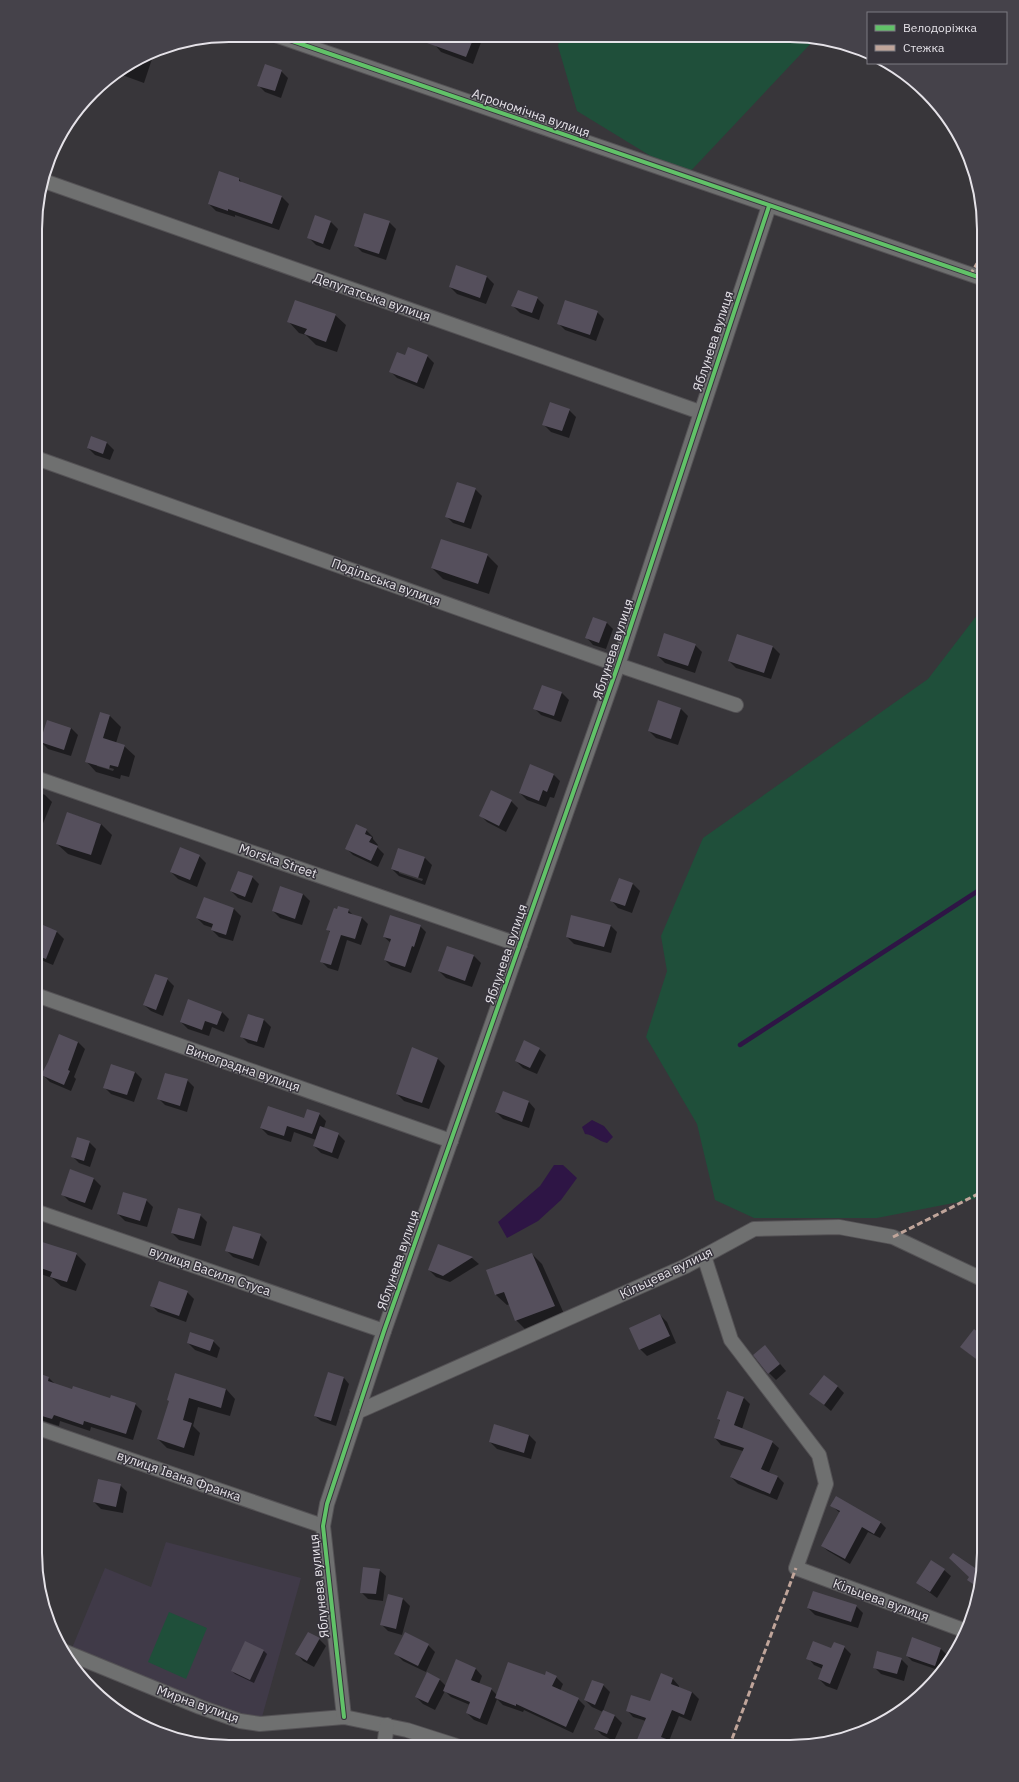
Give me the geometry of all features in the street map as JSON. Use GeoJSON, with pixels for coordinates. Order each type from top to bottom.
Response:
{"type":"FeatureCollection","features":[{"type":"Feature","properties":{"kind":"street","name":"Агрономічна вулиця"},"geometry":{"type":"LineString","coordinates":[[295,42],[977,277]]}},
{"type":"Feature","properties":{"kind":"street","name":"Депутатська вулиця"},"geometry":{"type":"LineString","coordinates":[[48,182],[700,412]]}},
{"type":"Feature","properties":{"kind":"street","name":"Яблунева вулиця"},"geometry":{"type":"LineString","coordinates":[[344,1717],[323,1526],[327,1504],[384,1331],[618,665],[769,206]]}},
{"type":"Feature","properties":{"kind":"street","name":"Подільська вулиця"},"geometry":{"type":"LineString","coordinates":[[42,460],[618,665],[736,705]]}},
{"type":"Feature","properties":{"kind":"street","name":"Morska Street"},"geometry":{"type":"LineString","coordinates":[[42,780],[520,945]]}},
{"type":"Feature","properties":{"kind":"street","name":"Виноградна вулиця"},"geometry":{"type":"LineString","coordinates":[[42,997],[451,1141]]}},
{"type":"Feature","properties":{"kind":"street","name":"вулиця Василя Стуса"},"geometry":{"type":"LineString","coordinates":[[42,1213],[384,1331]]}},
{"type":"Feature","properties":{"kind":"street","name":"Кільцева вулиця"},"geometry":{"type":"LineString","coordinates":[[357,1412],[686,1266],[754,1228],[839,1227],[893,1237],[977,1277]]}},
{"type":"Feature","properties":{"kind":"street","name":"Кільцева вулиця"},"geometry":{"type":"LineString","coordinates":[[704,1256],[731,1340],[820,1455],[826,1484],[796,1568],[961,1629]]}},
{"type":"Feature","properties":{"kind":"street","name":"вулиця Івана Франка"},"geometry":{"type":"LineString","coordinates":[[42,1429],[323,1526]]}},
{"type":"Feature","properties":{"kind":"street","name":"Мирна вулиця"},"geometry":{"type":"LineString","coordinates":[[73,1655],[200,1707],[240,1720],[260,1724],[344,1717],[387,1725],[439,1740]]}},
{"type":"Feature","properties":{"kind":"street"},"geometry":{"type":"LineString","coordinates":[[385,1740],[387,1725]]}},
{"type":"Feature","properties":{"kind":"shaded area"},"geometry":{"type":"Polygon","coordinates":[[[592,1120],[604,1126],[613,1137],[607,1143],[585,1134],[582,1127],[592,1120]]]}},
{"type":"Feature","properties":{"kind":"shaded area"},"geometry":{"type":"Polygon","coordinates":[[[554,1165],[563,1165],[577,1178],[561,1200],[538,1221],[507,1238],[498,1222],[540,1186],[554,1165]]]}},
{"type":"Feature","properties":{"kind":"shaded area"},"geometry":{"type":"Polygon","coordinates":[[[166,1542],[301,1578],[260,1724],[72,1654],[71,1652],[105,1568],[151,1587],[166,1542]]]}},
{"type":"Feature","properties":{"kind":"green space"},"geometry":{"type":"Polygon","coordinates":[[[559,42],[802,42],[811,43],[685,177],[577,111],[558,46],[559,42]]]}},
{"type":"Feature","properties":{"kind":"green space"},"geometry":{"type":"Polygon","coordinates":[[[977,615],[977,1198],[877,1218],[754,1218],[715,1200],[697,1124],[646,1037],[667,971],[661,936],[703,838],[928,679],[977,615]]]}},
{"type":"Feature","properties":{"kind":"green space"},"geometry":{"type":"Polygon","coordinates":[[[169,1612],[207,1628],[186,1679],[148,1662],[169,1612]]]}},
{"type":"Feature","properties":{"kind":"building"},"geometry":{"type":"Polygon","coordinates":[[[424,42],[472,42],[466,57],[424,42]]]}},
{"type":"Feature","properties":{"kind":"building"},"geometry":{"type":"Polygon","coordinates":[[[265,64],[282,70],[275,91],[257,86],[265,64]]]}},
{"type":"Feature","properties":{"kind":"building"},"geometry":{"type":"Polygon","coordinates":[[[219,171],[239,178],[239,181],[282,196],[272,224],[208,204],[219,171]]]}},
{"type":"Feature","properties":{"kind":"building"},"geometry":{"type":"Polygon","coordinates":[[[364,213],[390,221],[379,254],[354,246],[364,213]]]}},
{"type":"Feature","properties":{"kind":"building"},"geometry":{"type":"Polygon","coordinates":[[[315,215],[331,221],[323,244],[307,238],[315,215]]]}},
{"type":"Feature","properties":{"kind":"building"},"geometry":{"type":"Polygon","coordinates":[[[456,265],[487,276],[480,298],[449,287],[456,265]]]}},
{"type":"Feature","properties":{"kind":"building"},"geometry":{"type":"Polygon","coordinates":[[[518,290],[538,297],[532,313],[511,306],[518,290]]]}},
{"type":"Feature","properties":{"kind":"building"},"geometry":{"type":"Polygon","coordinates":[[[295,300],[336,314],[326,342],[304,334],[307,329],[287,322],[295,300]]]}},
{"type":"Feature","properties":{"kind":"building"},"geometry":{"type":"Polygon","coordinates":[[[565,300],[598,311],[590,335],[557,324],[565,300]]]}},
{"type":"Feature","properties":{"kind":"building"},"geometry":{"type":"Polygon","coordinates":[[[408,347],[428,355],[417,383],[389,372],[397,352],[405,355],[408,347]]]}},
{"type":"Feature","properties":{"kind":"building"},"geometry":{"type":"Polygon","coordinates":[[[550,402],[570,409],[562,431],[542,425],[550,402]]]}},
{"type":"Feature","properties":{"kind":"building"},"geometry":{"type":"Polygon","coordinates":[[[91,436],[107,442],[103,454],[87,448],[91,436]]]}},
{"type":"Feature","properties":{"kind":"building"},"geometry":{"type":"Polygon","coordinates":[[[457,482],[476,488],[464,523],[445,517],[457,482]]]}},
{"type":"Feature","properties":{"kind":"building"},"geometry":{"type":"Polygon","coordinates":[[[441,539],[488,554],[478,584],[431,568],[441,539]]]}},
{"type":"Feature","properties":{"kind":"building"},"geometry":{"type":"Polygon","coordinates":[[[593,617],[607,622],[599,643],[585,638],[593,617]]]}},
{"type":"Feature","properties":{"kind":"building"},"geometry":{"type":"Polygon","coordinates":[[[664,633],[696,644],[688,666],[657,656],[664,633]]]}},
{"type":"Feature","properties":{"kind":"building"},"geometry":{"type":"Polygon","coordinates":[[[737,634],[773,646],[764,673],[728,661],[737,634]]]}},
{"type":"Feature","properties":{"kind":"building"},"geometry":{"type":"Polygon","coordinates":[[[542,685],[562,692],[554,716],[533,709],[542,685]]]}},
{"type":"Feature","properties":{"kind":"building"},"geometry":{"type":"Polygon","coordinates":[[[658,700],[681,708],[671,739],[648,731],[658,700]]]}},
{"type":"Feature","properties":{"kind":"building"},"geometry":{"type":"Polygon","coordinates":[[[100,712],[110,715],[103,738],[125,745],[118,767],[110,765],[109,769],[85,762],[100,712]]]}},
{"type":"Feature","properties":{"kind":"building"},"geometry":{"type":"Polygon","coordinates":[[[47,720],[71,728],[64,750],[42,743],[42,736],[47,720]]]}},
{"type":"Feature","properties":{"kind":"building"},"geometry":{"type":"Polygon","coordinates":[[[530,764],[554,774],[547,792],[543,790],[539,801],[519,793],[530,764]]]}},
{"type":"Feature","properties":{"kind":"building"},"geometry":{"type":"Polygon","coordinates":[[[491,790],[512,800],[499,826],[479,816],[491,790]]]}},
{"type":"Feature","properties":{"kind":"building"},"geometry":{"type":"Polygon","coordinates":[[[67,812],[101,824],[91,855],[56,844],[67,812]]]}},
{"type":"Feature","properties":{"kind":"building"},"geometry":{"type":"Polygon","coordinates":[[[356,824],[367,829],[365,834],[372,837],[369,842],[378,846],[371,861],[345,849],[356,824]]]}},
{"type":"Feature","properties":{"kind":"building"},"geometry":{"type":"Polygon","coordinates":[[[180,847],[200,855],[190,880],[170,872],[180,847]]]}},
{"type":"Feature","properties":{"kind":"building"},"geometry":{"type":"Polygon","coordinates":[[[398,848],[425,857],[418,878],[391,869],[398,848]]]}},
{"type":"Feature","properties":{"kind":"building"},"geometry":{"type":"Polygon","coordinates":[[[238,871],[253,876],[245,897],[230,891],[238,871]]]}},
{"type":"Feature","properties":{"kind":"building"},"geometry":{"type":"Polygon","coordinates":[[[619,878],[633,883],[625,906],[610,901],[619,878]]]}},
{"type":"Feature","properties":{"kind":"building"},"geometry":{"type":"Polygon","coordinates":[[[280,886],[303,894],[295,919],[272,911],[280,886]]]}},
{"type":"Feature","properties":{"kind":"building"},"geometry":{"type":"Polygon","coordinates":[[[204,897],[234,908],[226,935],[211,930],[213,924],[196,918],[204,897]]]}},
{"type":"Feature","properties":{"kind":"building"},"geometry":{"type":"Polygon","coordinates":[[[338,906],[349,909],[348,913],[362,917],[355,939],[341,935],[331,965],[320,962],[330,931],[326,930],[334,908],[337,909],[338,906]]]}},
{"type":"Feature","properties":{"kind":"building"},"geometry":{"type":"Polygon","coordinates":[[[390,915],[421,925],[414,947],[412,946],[405,967],[384,960],[391,939],[383,937],[390,915]]]}},
{"type":"Feature","properties":{"kind":"building"},"geometry":{"type":"Polygon","coordinates":[[[571,915],[611,925],[604,947],[566,937],[571,915]]]}},
{"type":"Feature","properties":{"kind":"building"},"geometry":{"type":"Polygon","coordinates":[[[42,925],[57,931],[46,959],[42,957],[42,925]]]}},
{"type":"Feature","properties":{"kind":"building"},"geometry":{"type":"Polygon","coordinates":[[[447,946],[474,955],[465,981],[438,971],[447,946]]]}},
{"type":"Feature","properties":{"kind":"building"},"geometry":{"type":"Polygon","coordinates":[[[155,974],[168,978],[156,1010],[143,1005],[155,974]]]}},
{"type":"Feature","properties":{"kind":"building"},"geometry":{"type":"Polygon","coordinates":[[[188,999],[222,1012],[217,1025],[205,1021],[202,1030],[180,1022],[188,999]]]}},
{"type":"Feature","properties":{"kind":"building"},"geometry":{"type":"Polygon","coordinates":[[[248,1014],[264,1019],[257,1042],[240,1037],[248,1014]]]}},
{"type":"Feature","properties":{"kind":"building"},"geometry":{"type":"Polygon","coordinates":[[[59,1034],[78,1042],[68,1070],[70,1071],[64,1085],[42,1075],[59,1034]]]}},
{"type":"Feature","properties":{"kind":"building"},"geometry":{"type":"Polygon","coordinates":[[[524,1040],[540,1048],[530,1068],[515,1061],[524,1040]]]}},
{"type":"Feature","properties":{"kind":"building"},"geometry":{"type":"Polygon","coordinates":[[[412,1047],[438,1058],[422,1103],[396,1094],[412,1047]]]}},
{"type":"Feature","properties":{"kind":"building"},"geometry":{"type":"Polygon","coordinates":[[[111,1064],[135,1072],[127,1095],[103,1088],[111,1064]]]}},
{"type":"Feature","properties":{"kind":"building"},"geometry":{"type":"Polygon","coordinates":[[[165,1073],[188,1079],[180,1106],[157,1099],[165,1073]]]}},
{"type":"Feature","properties":{"kind":"building"},"geometry":{"type":"Polygon","coordinates":[[[503,1091],[529,1101],[522,1122],[495,1112],[503,1091]]]}},
{"type":"Feature","properties":{"kind":"building"},"geometry":{"type":"Polygon","coordinates":[[[268,1106],[304,1118],[307,1109],[320,1113],[312,1134],[287,1126],[284,1136],[260,1128],[268,1106]]]}},
{"type":"Feature","properties":{"kind":"building"},"geometry":{"type":"Polygon","coordinates":[[[320,1126],[339,1133],[332,1153],[313,1146],[320,1126]]]}},
{"type":"Feature","properties":{"kind":"building"},"geometry":{"type":"Polygon","coordinates":[[[77,1137],[90,1141],[84,1161],[71,1157],[77,1137]]]}},
{"type":"Feature","properties":{"kind":"building"},"geometry":{"type":"Polygon","coordinates":[[[70,1169],[94,1178],[85,1203],[61,1195],[70,1169]]]}},
{"type":"Feature","properties":{"kind":"building"},"geometry":{"type":"Polygon","coordinates":[[[123,1192],[147,1199],[140,1221],[117,1214],[123,1192]]]}},
{"type":"Feature","properties":{"kind":"building"},"geometry":{"type":"Polygon","coordinates":[[[178,1208],[201,1214],[194,1239],[171,1233],[178,1208]]]}},
{"type":"Feature","properties":{"kind":"building"},"geometry":{"type":"Polygon","coordinates":[[[233,1226],[261,1234],[253,1259],[225,1251],[233,1226]]]}},
{"type":"Feature","properties":{"kind":"building"},"geometry":{"type":"Polygon","coordinates":[[[42,1242],[77,1253],[67,1282],[50,1277],[52,1272],[42,1268],[42,1242]]]}},
{"type":"Feature","properties":{"kind":"building"},"geometry":{"type":"Polygon","coordinates":[[[438,1244],[473,1257],[443,1276],[428,1270],[438,1244]]]}},
{"type":"Feature","properties":{"kind":"building"},"geometry":{"type":"Polygon","coordinates":[[[532,1253],[555,1306],[515,1321],[504,1292],[495,1295],[486,1270],[532,1253]]]}},
{"type":"Feature","properties":{"kind":"building"},"geometry":{"type":"Polygon","coordinates":[[[159,1281],[188,1291],[179,1316],[150,1306],[159,1281]]]}},
{"type":"Feature","properties":{"kind":"building"},"geometry":{"type":"Polygon","coordinates":[[[660,1314],[670,1336],[639,1350],[629,1328],[660,1314]]]}},
{"type":"Feature","properties":{"kind":"building"},"geometry":{"type":"Polygon","coordinates":[[[974,1329],[977,1331],[976,1359],[960,1347],[974,1329]]]}},
{"type":"Feature","properties":{"kind":"building"},"geometry":{"type":"Polygon","coordinates":[[[190,1332],[214,1340],[210,1351],[187,1343],[190,1332]]]}},
{"type":"Feature","properties":{"kind":"building"},"geometry":{"type":"Polygon","coordinates":[[[765,1345],[780,1364],[768,1374],[753,1355],[765,1345]]]}},
{"type":"Feature","properties":{"kind":"building"},"geometry":{"type":"Polygon","coordinates":[[[328,1372],[344,1377],[331,1421],[314,1416],[328,1372]]]}},
{"type":"Feature","properties":{"kind":"building"},"geometry":{"type":"Polygon","coordinates":[[[175,1373],[226,1389],[221,1408],[189,1398],[183,1420],[192,1423],[184,1448],[157,1439],[169,1401],[167,1400],[175,1373]]]}},
{"type":"Feature","properties":{"kind":"building"},"geometry":{"type":"Polygon","coordinates":[[[42,1374],[49,1377],[48,1381],[72,1389],[73,1386],[110,1398],[111,1395],[136,1403],[126,1434],[84,1421],[83,1425],[54,1415],[52,1419],[42,1416],[42,1374]]]}},
{"type":"Feature","properties":{"kind":"building"},"geometry":{"type":"Polygon","coordinates":[[[824,1375],[838,1386],[824,1405],[809,1394],[824,1375]]]}},
{"type":"Feature","properties":{"kind":"building"},"geometry":{"type":"Polygon","coordinates":[[[727,1391],[744,1397],[734,1425],[773,1441],[761,1469],[778,1476],[770,1494],[730,1477],[744,1448],[714,1438],[720,1420],[717,1419],[727,1391]]]}},
{"type":"Feature","properties":{"kind":"building"},"geometry":{"type":"Polygon","coordinates":[[[494,1424],[529,1435],[524,1453],[489,1442],[494,1424]]]}},
{"type":"Feature","properties":{"kind":"building"},"geometry":{"type":"Polygon","coordinates":[[[98,1479],[121,1484],[116,1507],[93,1502],[98,1479]]]}},
{"type":"Feature","properties":{"kind":"building"},"geometry":{"type":"Polygon","coordinates":[[[836,1496],[881,1522],[874,1534],[862,1527],[845,1559],[821,1546],[840,1511],[830,1506],[836,1496]]]}},
{"type":"Feature","properties":{"kind":"building"},"geometry":{"type":"Polygon","coordinates":[[[953,1553],[975,1568],[977,1565],[974,1584],[967,1580],[969,1577],[949,1558],[953,1553]]]}},
{"type":"Feature","properties":{"kind":"building"},"geometry":{"type":"Polygon","coordinates":[[[931,1560],[945,1569],[930,1592],[916,1583],[931,1560]]]}},
{"type":"Feature","properties":{"kind":"building"},"geometry":{"type":"Polygon","coordinates":[[[363,1567],[380,1569],[376,1594],[360,1593],[363,1567]]]}},
{"type":"Feature","properties":{"kind":"building"},"geometry":{"type":"Polygon","coordinates":[[[813,1591],[857,1605],[851,1622],[807,1608],[813,1591]]]}},
{"type":"Feature","properties":{"kind":"building"},"geometry":{"type":"Polygon","coordinates":[[[388,1594],[403,1598],[396,1629],[380,1625],[388,1594]]]}},
{"type":"Feature","properties":{"kind":"building"},"geometry":{"type":"Polygon","coordinates":[[[308,1632],[320,1638],[307,1661],[295,1654],[308,1632]]]}},
{"type":"Feature","properties":{"kind":"building"},"geometry":{"type":"Polygon","coordinates":[[[405,1632],[429,1644],[418,1666],[394,1654],[405,1632]]]}},
{"type":"Feature","properties":{"kind":"building"},"geometry":{"type":"Polygon","coordinates":[[[912,1637],[941,1648],[935,1666],[906,1656],[912,1637]]]}},
{"type":"Feature","properties":{"kind":"building"},"geometry":{"type":"Polygon","coordinates":[[[245,1641],[264,1650],[250,1680],[231,1671],[245,1641]]]}},
{"type":"Feature","properties":{"kind":"building"},"geometry":{"type":"Polygon","coordinates":[[[813,1641],[831,1648],[834,1642],[845,1646],[830,1684],[818,1679],[823,1665],[806,1659],[813,1641]]]}},
{"type":"Feature","properties":{"kind":"building"},"geometry":{"type":"Polygon","coordinates":[[[877,1651],[902,1658],[897,1674],[873,1668],[877,1651]]]}},
{"type":"Feature","properties":{"kind":"building"},"geometry":{"type":"Polygon","coordinates":[[[456,1659],[476,1668],[471,1680],[492,1688],[480,1719],[466,1713],[470,1702],[443,1691],[456,1659]]]}},
{"type":"Feature","properties":{"kind":"building"},"geometry":{"type":"Polygon","coordinates":[[[508,1662],[545,1675],[546,1671],[557,1676],[552,1686],[579,1698],[566,1727],[516,1704],[516,1706],[495,1698],[508,1662]]]}},
{"type":"Feature","properties":{"kind":"building"},"geometry":{"type":"Polygon","coordinates":[[[427,1672],[440,1679],[428,1703],[415,1697],[427,1672]]]}},
{"type":"Feature","properties":{"kind":"building"},"geometry":{"type":"Polygon","coordinates":[[[661,1673],[673,1678],[671,1684],[692,1692],[684,1715],[672,1710],[661,1737],[669,1740],[637,1740],[646,1718],[626,1711],[631,1695],[650,1701],[661,1673]]]}},
{"type":"Feature","properties":{"kind":"building"},"geometry":{"type":"Polygon","coordinates":[[[592,1680],[604,1684],[595,1705],[584,1700],[592,1680]]]}},
{"type":"Feature","properties":{"kind":"building"},"geometry":{"type":"Polygon","coordinates":[[[603,1710],[615,1715],[607,1734],[594,1729],[603,1710]]]}},
{"type":"Feature","properties":{"kind":"waterway"},"geometry":{"type":"LineString","coordinates":[[740,1045],[977,892]]}},
{"type":"Feature","properties":{"kind":"marked path"},"geometry":{"type":"LineString","coordinates":[[970,275],[977,264]]}},
{"type":"Feature","properties":{"kind":"marked path"},"geometry":{"type":"LineString","coordinates":[[893,1237],[977,1195]]}},
{"type":"Feature","properties":{"kind":"marked path"},"geometry":{"type":"LineString","coordinates":[[732,1740],[796,1568]]}},
{"type":"Feature","properties":{"kind":"cycle path"},"geometry":{"type":"LineString","coordinates":[[295,42],[977,277]]}},
{"type":"Feature","properties":{"kind":"cycle path"},"geometry":{"type":"LineString","coordinates":[[344,1717],[323,1526],[327,1504],[384,1331],[618,665],[769,206]]}}]}
